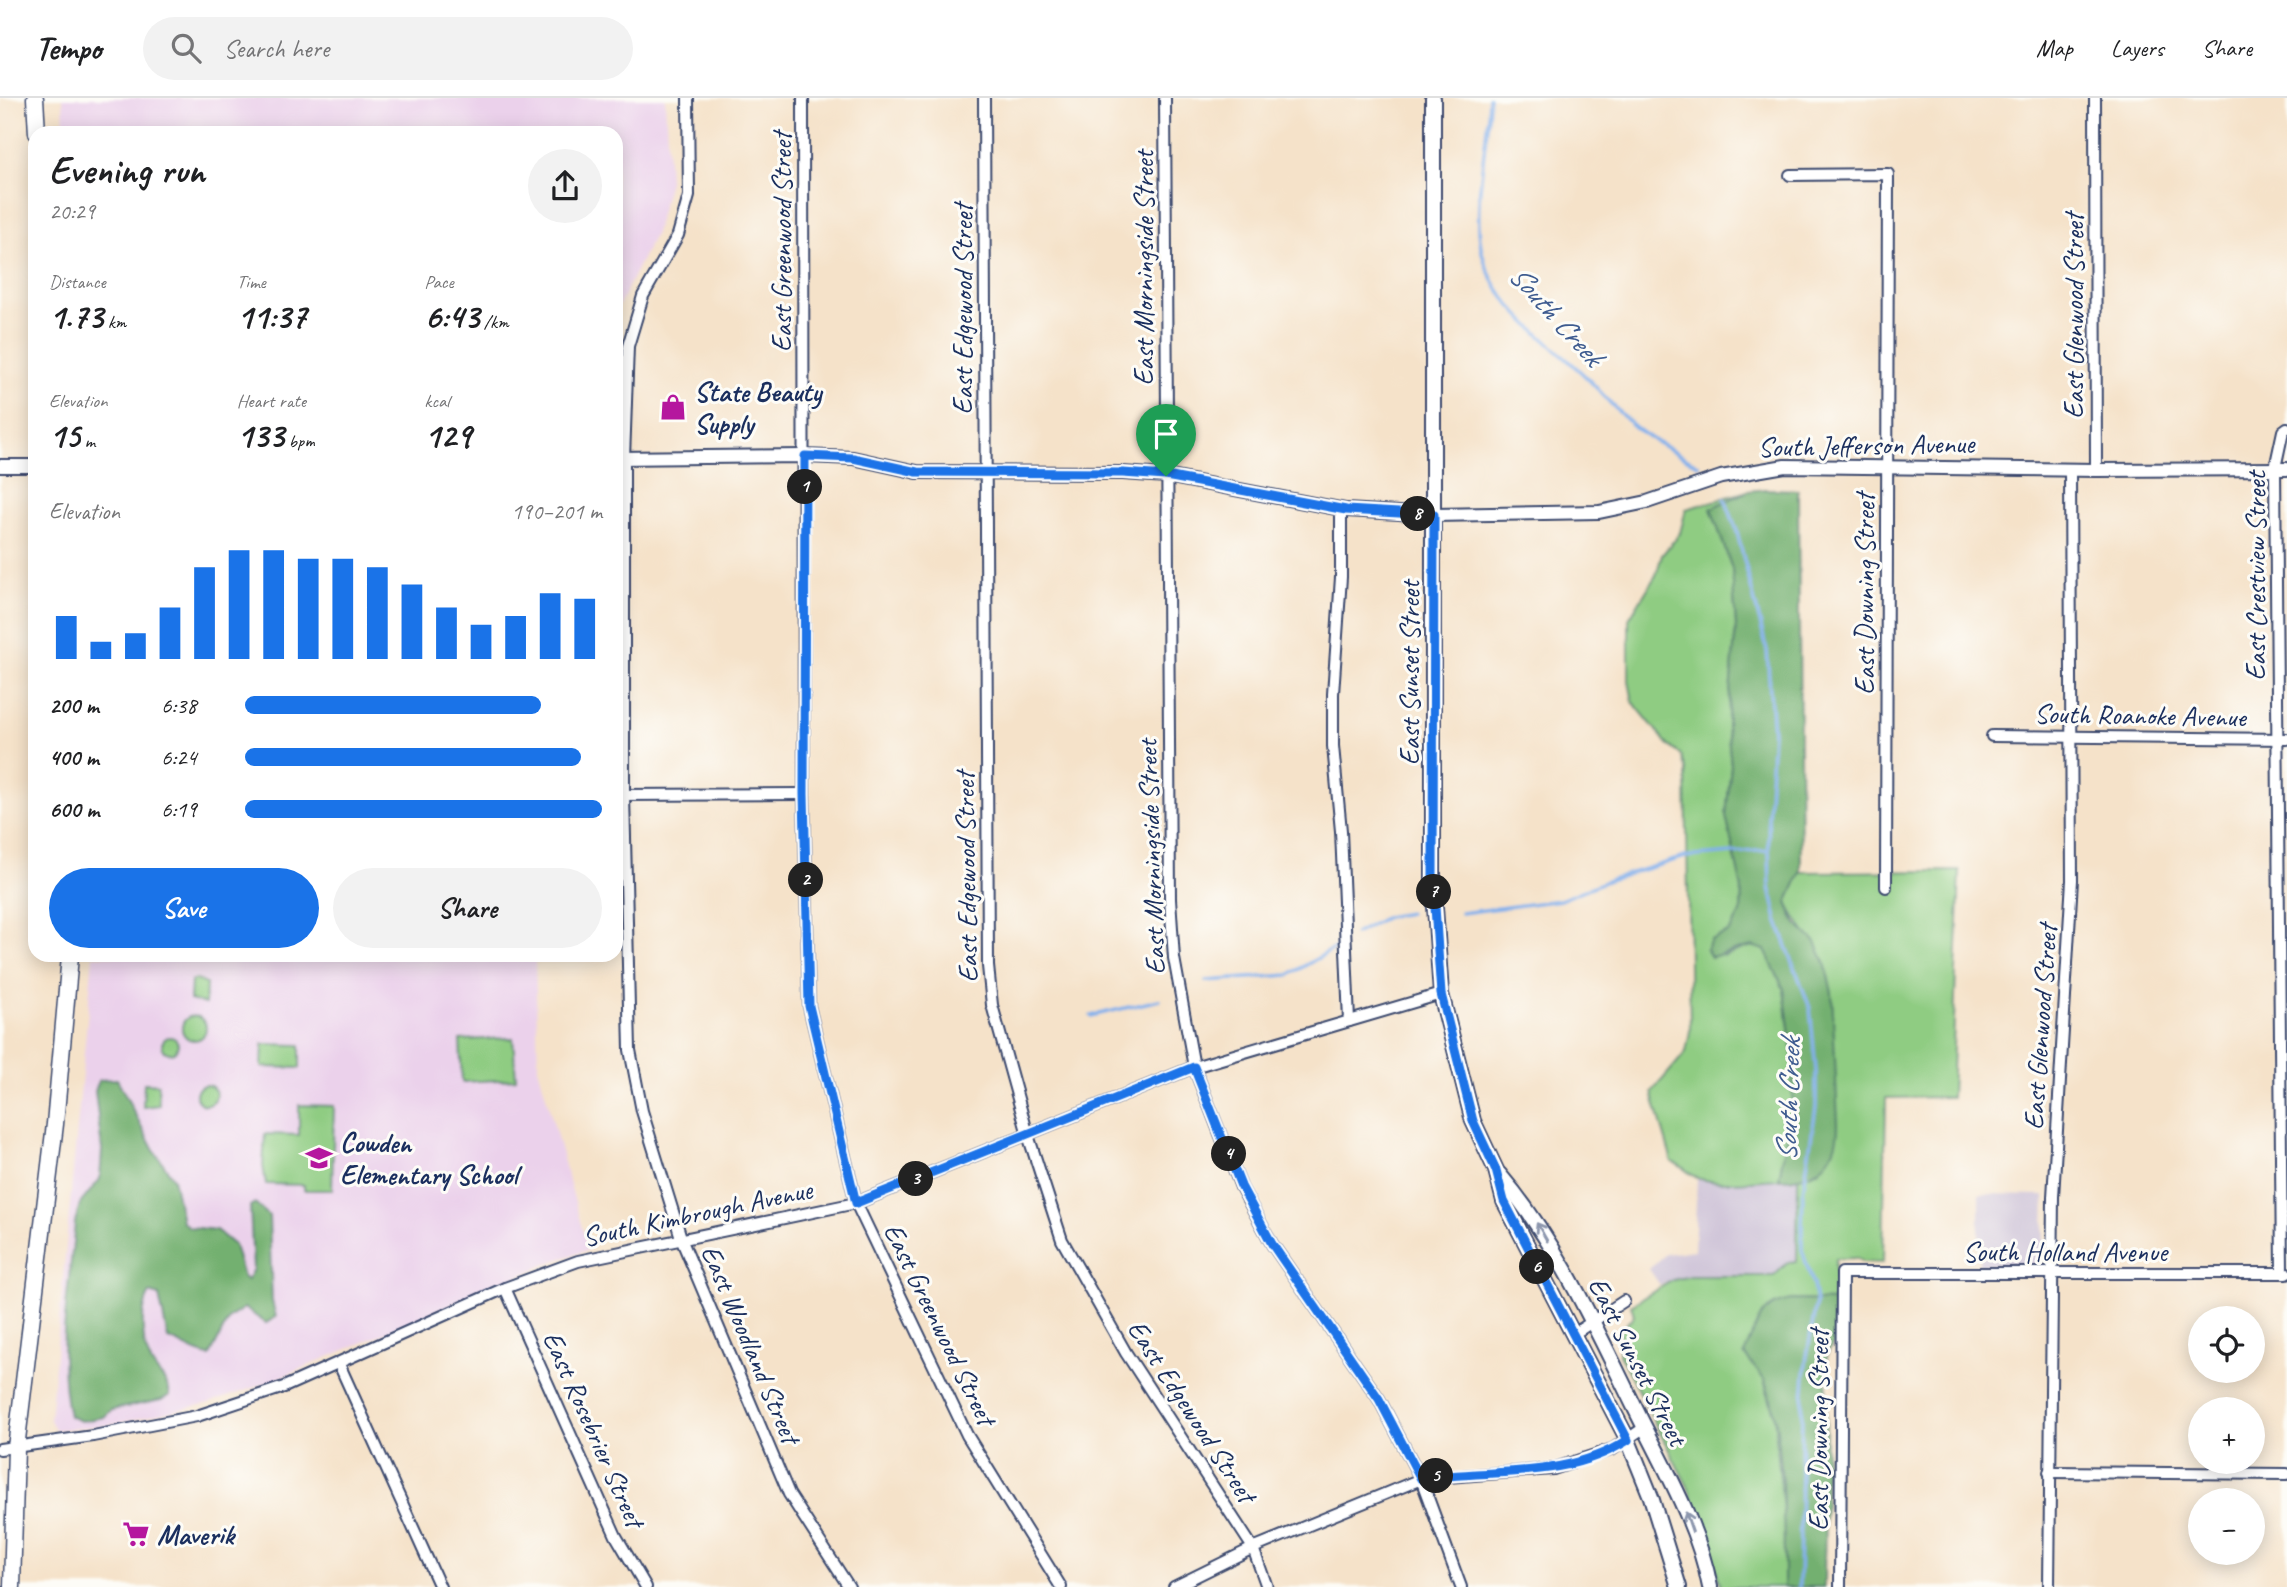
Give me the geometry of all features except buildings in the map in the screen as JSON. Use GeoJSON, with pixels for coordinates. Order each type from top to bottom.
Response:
{"type":"FeatureCollection","features":[{"type":"Feature","properties":{"kind":"main road"},"geometry":{"type":"LineString","coordinates":[[35,98],[37,126]]}},
{"type":"Feature","properties":{"kind":"main road","name":"East Sunset Street"},"geometry":{"type":"LineString","coordinates":[[1433,98],[1433,878],[1441,994],[1473,1121],[1496,1170],[1504,1201],[1628,1440],[1651,1497],[1679,1587]]}},
{"type":"Feature","properties":{"kind":"main road"},"geometry":{"type":"LineString","coordinates":[[12,1587],[8,1448],[55,1124],[69,962]]}},
{"type":"Feature","properties":{"kind":"main road","name":"East Sunset Street"},"geometry":{"type":"LineString","coordinates":[[1496,1170],[1527,1206],[1592,1322],[1677,1490],[1710,1587]]}},
{"type":"Feature","properties":{"kind":"street","name":"East Woodland Street"},"geometry":{"type":"LineString","coordinates":[[623,416],[628,346],[643,296],[678,235],[689,196],[688,98]]}},
{"type":"Feature","properties":{"kind":"street","name":"East Greenwood Street"},"geometry":{"type":"LineString","coordinates":[[803,98],[804,794],[809,1006],[856,1203],[967,1435],[1061,1587]]}},
{"type":"Feature","properties":{"kind":"street","name":"East Edgewood Street"},"geometry":{"type":"LineString","coordinates":[[984,98],[988,965],[992,1006],[1028,1135],[1062,1240],[1126,1353],[1253,1548],[1267,1587]]}},
{"type":"Feature","properties":{"kind":"street","name":"East Morningside Street"},"geometry":{"type":"LineString","coordinates":[[1165,98],[1170,900],[1174,958],[1194,1067],[1241,1186],[1272,1244],[1379,1399],[1421,1479],[1461,1587]]}},
{"type":"Feature","properties":{"kind":"street","name":"East Glenwood Street"},"geometry":{"type":"LineString","coordinates":[[2095,98],[2096,470]]}},
{"type":"Feature","properties":{"kind":"street","name":"East Downing Street"},"geometry":{"type":"LineString","coordinates":[[1790,175],[1888,174],[1886,887]]}},
{"type":"Feature","properties":{"kind":"street","name":"East Crestview Street"},"geometry":{"type":"LineString","coordinates":[[2284,1273],[2281,468],[2283,431],[2287,428]]}},
{"type":"Feature","properties":{"kind":"street","name":"South Jefferson Avenue"},"geometry":{"type":"LineString","coordinates":[[623,458],[805,456],[853,458],[917,472],[1123,473],[1166,476],[1340,509],[1434,515],[1599,512],[1647,502],[1710,480],[1764,468],[2281,468]]}},
{"type":"Feature","properties":{"kind":"street"},"geometry":{"type":"LineString","coordinates":[[0,466],[28,466]]}},
{"type":"Feature","properties":{"kind":"street","name":"East Glenwood Street"},"geometry":{"type":"LineString","coordinates":[[2049,1587],[2050,1274],[2072,880],[2070,470]]}},
{"type":"Feature","properties":{"kind":"street"},"geometry":{"type":"LineString","coordinates":[[1340,509],[1341,577],[1333,694],[1333,746],[1349,1021]]}},
{"type":"Feature","properties":{"kind":"street","name":"South Roanoke Avenue"},"geometry":{"type":"LineString","coordinates":[[1992,736],[2283,739]]}},
{"type":"Feature","properties":{"kind":"street"},"geometry":{"type":"LineString","coordinates":[[623,795],[804,794]]}},
{"type":"Feature","properties":{"kind":"street","name":"East Woodland Street"},"geometry":{"type":"LineString","coordinates":[[623,871],[630,1049],[642,1111],[682,1241],[789,1493],[849,1587]]}},
{"type":"Feature","properties":{"kind":"street","name":"South Kimbrough Avenue"},"geometry":{"type":"LineString","coordinates":[[8,1448],[197,1416],[284,1387],[505,1288],[578,1261],[856,1203],[1194,1067],[1441,994]]}},
{"type":"Feature","properties":{"kind":"street","name":"East Downing Street"},"geometry":{"type":"LineString","coordinates":[[1840,1587],[1842,1273]]}},
{"type":"Feature","properties":{"kind":"street","name":"South Holland Avenue"},"geometry":{"type":"LineString","coordinates":[[1842,1273],[2284,1273]]}},
{"type":"Feature","properties":{"kind":"street","name":"East Rosebrier Street"},"geometry":{"type":"LineString","coordinates":[[505,1288],[616,1535],[646,1587]]}},
{"type":"Feature","properties":{"kind":"street"},"geometry":{"type":"LineString","coordinates":[[1572,1335],[1625,1301]]}},
{"type":"Feature","properties":{"kind":"street"},"geometry":{"type":"LineString","coordinates":[[339,1364],[440,1587]]}},
{"type":"Feature","properties":{"kind":"street"},"geometry":{"type":"LineString","coordinates":[[1174,1587],[1253,1548],[1421,1479],[1553,1469],[1591,1458],[1628,1440],[1644,1427]]}},
{"type":"Feature","properties":{"kind":"street"},"geometry":{"type":"LineString","coordinates":[[2049,1472],[2287,1474]]}},
{"type":"Feature","properties":{"kind":"shaded area"},"geometry":{"type":"Polygon","coordinates":[[[63,98],[665,98],[669,181],[655,233],[623,297],[623,126],[64,126],[63,98]]]}},
{"type":"Feature","properties":{"kind":"shaded area","name":"Cowden Elementary School"},"geometry":{"type":"Polygon","coordinates":[[[92,962],[535,962],[538,1067],[588,1250],[554,1261],[270,1382],[210,1403],[109,1425],[55,1430],[50,1420],[92,962]]]}},
{"type":"Feature","properties":{"kind":"shaded area"},"geometry":{"type":"Polygon","coordinates":[[[1798,1177],[1797,1261],[1788,1262],[1774,1276],[1673,1280],[1660,1285],[1649,1269],[1666,1254],[1694,1250],[1697,1179],[1798,1177]]]}},
{"type":"Feature","properties":{"kind":"shaded area"},"geometry":{"type":"Polygon","coordinates":[[[1979,1194],[2045,1195],[2043,1262],[2039,1265],[1979,1265],[1979,1194]]]}},
{"type":"Feature","properties":{"kind":"green space"},"geometry":{"type":"Polygon","coordinates":[[[1798,490],[1801,872],[1787,903],[1796,924],[1816,942],[1825,962],[1832,993],[1838,1124],[1834,1149],[1822,1166],[1804,1176],[1779,1179],[1792,1106],[1793,1058],[1784,989],[1765,950],[1752,946],[1711,957],[1706,949],[1711,940],[1729,932],[1741,913],[1742,889],[1726,816],[1731,765],[1727,726],[1736,626],[1732,569],[1711,508],[1748,491],[1798,490]]]}},
{"type":"Feature","properties":{"kind":"green space"},"geometry":{"type":"Polygon","coordinates":[[[1748,491],[1711,508],[1732,569],[1736,626],[1727,726],[1731,765],[1726,816],[1742,889],[1741,913],[1729,932],[1711,940],[1723,956],[1752,946],[1765,950],[1784,989],[1793,1058],[1792,1106],[1779,1179],[1719,1182],[1696,1178],[1672,1162],[1652,1092],[1686,1052],[1690,1031],[1686,769],[1681,755],[1668,745],[1633,702],[1629,681],[1629,619],[1656,575],[1662,555],[1680,533],[1686,509],[1748,491]]]}},
{"type":"Feature","properties":{"kind":"green space"},"geometry":{"type":"Polygon","coordinates":[[[1960,871],[1951,1097],[1886,1098],[1883,1263],[1862,1262],[1856,1258],[1835,1259],[1835,1301],[1791,1300],[1764,1380],[1774,1414],[1784,1522],[1784,1587],[1722,1587],[1688,1487],[1619,1354],[1620,1332],[1634,1315],[1631,1305],[1673,1280],[1691,1276],[1774,1276],[1788,1262],[1797,1261],[1798,1177],[1820,1170],[1825,962],[1787,903],[1801,872],[1960,871]]]}},
{"type":"Feature","properties":{"kind":"green space"},"geometry":{"type":"Polygon","coordinates":[[[196,979],[206,984],[205,1004],[190,1000],[191,981],[196,979]]]}},
{"type":"Feature","properties":{"kind":"green space"},"geometry":{"type":"Polygon","coordinates":[[[194,1016],[202,1020],[206,1028],[202,1036],[194,1040],[186,1036],[182,1028],[186,1020],[194,1016]]]}},
{"type":"Feature","properties":{"kind":"green space"},"geometry":{"type":"Polygon","coordinates":[[[170,1037],[176,1039],[176,1051],[170,1053],[164,1051],[162,1045],[164,1039],[170,1037]]]}},
{"type":"Feature","properties":{"kind":"green space"},"geometry":{"type":"Polygon","coordinates":[[[513,1038],[516,1079],[462,1082],[460,1040],[513,1038]]]}},
{"type":"Feature","properties":{"kind":"green space"},"geometry":{"type":"Polygon","coordinates":[[[263,1044],[300,1045],[300,1068],[262,1067],[263,1044]]]}},
{"type":"Feature","properties":{"kind":"green space"},"geometry":{"type":"Polygon","coordinates":[[[117,1079],[153,1149],[173,1178],[182,1221],[189,1227],[216,1230],[234,1245],[243,1277],[247,1280],[253,1269],[250,1206],[255,1203],[269,1216],[272,1301],[276,1317],[266,1323],[244,1308],[229,1318],[210,1356],[168,1339],[159,1296],[150,1293],[144,1310],[144,1340],[150,1359],[166,1383],[170,1395],[161,1400],[111,1410],[104,1417],[81,1421],[69,1416],[65,1393],[63,1344],[67,1294],[75,1222],[80,1204],[100,1179],[102,1150],[95,1091],[99,1080],[117,1079]]]}},
{"type":"Feature","properties":{"kind":"green space"},"geometry":{"type":"Polygon","coordinates":[[[144,1083],[158,1084],[159,1105],[143,1107],[144,1083]]]}},
{"type":"Feature","properties":{"kind":"green space"},"geometry":{"type":"Polygon","coordinates":[[[206,1085],[213,1088],[216,1095],[213,1102],[206,1105],[199,1102],[196,1095],[199,1088],[206,1085]]]}},
{"type":"Feature","properties":{"kind":"green space"},"geometry":{"type":"Polygon","coordinates":[[[299,1105],[334,1106],[332,1190],[304,1190],[304,1185],[266,1184],[263,1166],[265,1134],[299,1135],[299,1105]]]}},
{"type":"Feature","properties":{"kind":"green space"},"geometry":{"type":"Polygon","coordinates":[[[1791,1300],[1835,1301],[1835,1341],[1827,1354],[1824,1587],[1784,1587],[1782,1481],[1776,1424],[1764,1380],[1744,1354],[1765,1312],[1791,1300]]]}},
{"type":"Feature","properties":{"kind":"waterway","name":"South Creek"},"geometry":{"type":"LineString","coordinates":[[1489,98],[1479,229],[1487,267],[1496,285],[1522,318],[1583,374],[1627,420],[1657,442],[1699,465]]}},
{"type":"Feature","properties":{"kind":"waterway","name":"South Creek"},"geometry":{"type":"LineString","coordinates":[[1725,499],[1736,528],[1767,650],[1773,733],[1768,817],[1770,887],[1777,920],[1810,1008],[1816,1070],[1816,1107],[1803,1192],[1802,1250],[1816,1303],[1806,1362],[1802,1414],[1799,1587]]}},
{"type":"Feature","properties":{"kind":"waterway"},"geometry":{"type":"LineString","coordinates":[[1461,913],[1560,900],[1609,880],[1685,857],[1768,850]]}},
{"type":"Feature","properties":{"kind":"waterway"},"geometry":{"type":"LineString","coordinates":[[1355,934],[1386,917],[1409,913]]}},
{"type":"Feature","properties":{"kind":"waterway"},"geometry":{"type":"LineString","coordinates":[[1206,981],[1289,975],[1335,948]]}},
{"type":"Feature","properties":{"kind":"waterway"},"geometry":{"type":"LineString","coordinates":[[1091,1016],[1159,1000]]}},
{"type":"Feature","properties":{"kind":"place","name":"State Beauty Supply"},"geometry":{"type":"Point","coordinates":[673,407]}},
{"type":"Feature","properties":{"kind":"place","name":"Cowden Elementary School"},"geometry":{"type":"Point","coordinates":[319,1158]}},
{"type":"Feature","properties":{"kind":"place","name":"Maverik"},"geometry":{"type":"Point","coordinates":[136,1534]}},
{"type":"Feature","properties":{"kind":"route"},"geometry":{"type":"LineString","coordinates":[[805,456],[853,458],[917,472],[1123,473],[1166,476],[1346,510],[1434,515],[1433,878],[1441,994],[1473,1121],[1496,1170],[1504,1201],[1628,1440],[1613,1449],[1553,1469],[1444,1475],[1421,1479],[1379,1399],[1272,1244],[1241,1186],[1194,1067],[856,1203],[809,1006],[804,794],[805,456]]}}]}
